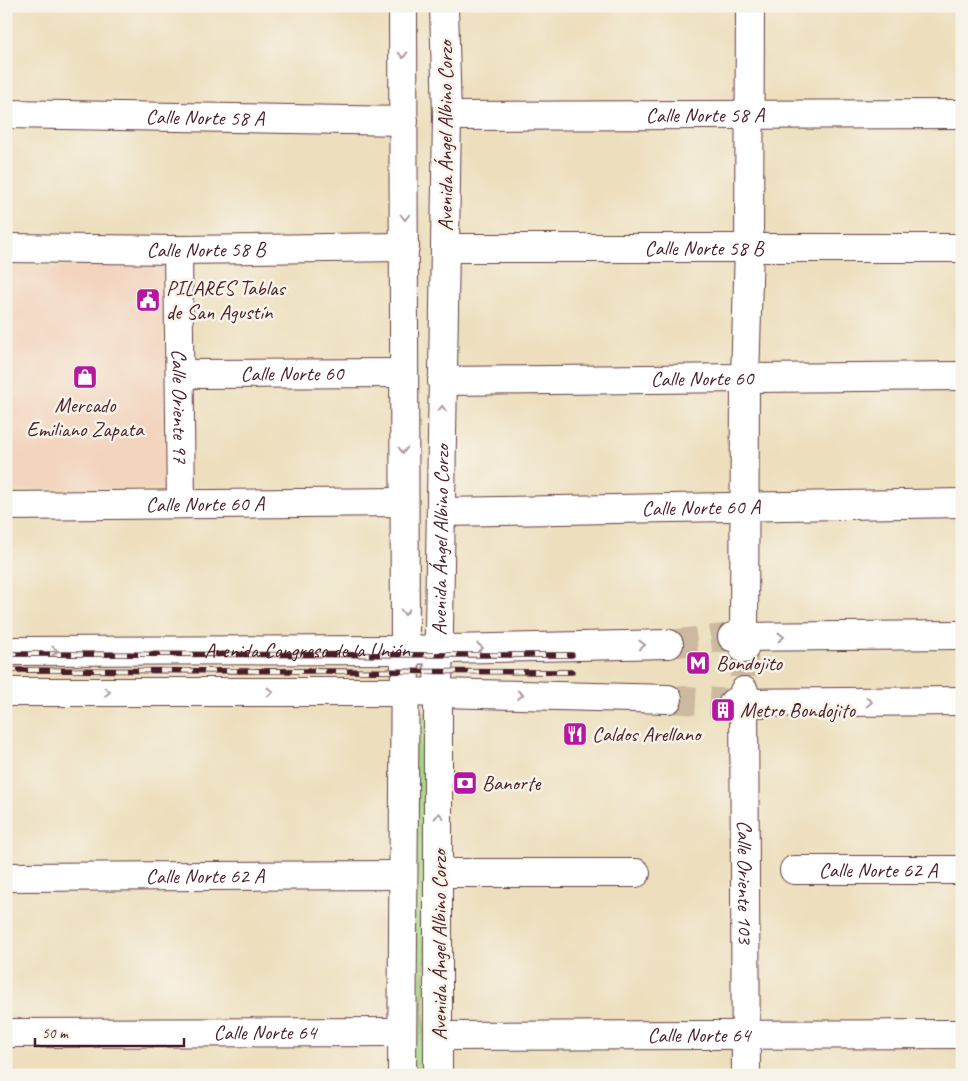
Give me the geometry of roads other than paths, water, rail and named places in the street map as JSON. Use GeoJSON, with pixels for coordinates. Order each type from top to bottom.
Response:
{"type":"FeatureCollection","features":[{"type":"Feature","properties":{"kind":"street","name":"Avenida Ángel Albino Corzo"},"geometry":{"type":"LineString","coordinates":[[402,1075],[405,650],[402,373],[405,247],[403,6]]}},
{"type":"Feature","properties":{"kind":"street","name":"Avenida Ángel Albino Corzo"},"geometry":{"type":"LineString","coordinates":[[438,1075],[440,873],[438,693],[447,116],[444,6]]}},
{"type":"Feature","properties":{"kind":"street"},"geometry":{"type":"LineString","coordinates":[[750,6],[749,248],[744,378],[744,506],[740,641],[962,635]]}},
{"type":"Feature","properties":{"kind":"street","name":"Calle Norte 58 A"},"geometry":{"type":"LineString","coordinates":[[6,114],[404,121]]}},
{"type":"Feature","properties":{"kind":"street","name":"Calle Norte 58 A"},"geometry":{"type":"LineString","coordinates":[[447,116],[962,114]]}},
{"type":"Feature","properties":{"kind":"street","name":"Calle Norte 58 B"},"geometry":{"type":"LineString","coordinates":[[6,248],[178,250],[405,247]]}},
{"type":"Feature","properties":{"kind":"street","name":"Calle Norte 58 B"},"geometry":{"type":"LineString","coordinates":[[445,248],[962,248]]}},
{"type":"Feature","properties":{"kind":"street","name":"Calle Oriente 97"},"geometry":{"type":"LineString","coordinates":[[178,250],[181,374],[181,504]]}},
{"type":"Feature","properties":{"kind":"street","name":"Calle Norte 60"},"geometry":{"type":"LineString","coordinates":[[181,374],[402,373]]}},
{"type":"Feature","properties":{"kind":"street","name":"Calle Norte 60"},"geometry":{"type":"LineString","coordinates":[[442,381],[962,376]]}},
{"type":"Feature","properties":{"kind":"street","name":"Calle Norte 60 A"},"geometry":{"type":"LineString","coordinates":[[6,506],[403,502]]}},
{"type":"Feature","properties":{"kind":"street","name":"Calle Norte 60 A"},"geometry":{"type":"LineString","coordinates":[[441,512],[962,503]]}},
{"type":"Feature","properties":{"kind":"street","name":"Avenida Congreso de la Unión"},"geometry":{"type":"LineString","coordinates":[[6,651],[405,650],[669,644]]}},
{"type":"Feature","properties":{"kind":"street","name":"Avenida Congreso de la Unión"},"geometry":{"type":"LineString","coordinates":[[6,692],[404,692],[668,699]]}},
{"type":"Feature","properties":{"kind":"street","name":"Calle Oriente 103"},"geometry":{"type":"LineString","coordinates":[[746,1075],[746,907],[740,699],[962,701]]}},
{"type":"Feature","properties":{"kind":"street","name":"Calle Norte 62 A"},"geometry":{"type":"LineString","coordinates":[[794,870],[962,870]]}},
{"type":"Feature","properties":{"kind":"street"},"geometry":{"type":"LineString","coordinates":[[440,873],[636,872]]}},
{"type":"Feature","properties":{"kind":"street","name":"Calle Norte 62 A"},"geometry":{"type":"LineString","coordinates":[[6,877],[402,875]]}},
{"type":"Feature","properties":{"kind":"street","name":"Calle Norte 64"},"geometry":{"type":"LineString","coordinates":[[6,1034],[402,1032]]}},
{"type":"Feature","properties":{"kind":"street","name":"Calle Norte 64"},"geometry":{"type":"LineString","coordinates":[[438,1036],[962,1034]]}},
{"type":"Feature","properties":{"kind":"tunnel"},"geometry":{"type":"LineString","coordinates":[[669,644],[732,637]]}},
{"type":"Feature","properties":{"kind":"tunnel"},"geometry":{"type":"LineString","coordinates":[[744,649],[744,691]]}},
{"type":"Feature","properties":{"kind":"tunnel"},"geometry":{"type":"LineString","coordinates":[[668,699],[733,703]]}},
{"type":"Feature","properties":{"kind":"railway"},"geometry":{"type":"LineString","coordinates":[[6,654],[572,655]]}},
{"type":"Feature","properties":{"kind":"railway"},"geometry":{"type":"LineString","coordinates":[[6,670],[572,672]]}},
{"type":"Feature","properties":{"kind":"place","name":"PILARES Tablas de San Agustín"},"geometry":{"type":"Point","coordinates":[148,300]}},
{"type":"Feature","properties":{"kind":"place","name":"Mercado Emiliano Zapata"},"geometry":{"type":"Point","coordinates":[85,377]}},
{"type":"Feature","properties":{"kind":"place","name":"Bondojito"},"geometry":{"type":"Point","coordinates":[698,663]}},
{"type":"Feature","properties":{"kind":"place","name":"Metro Bondojito"},"geometry":{"type":"Point","coordinates":[723,710]}},
{"type":"Feature","properties":{"kind":"place","name":"Caldos Arellano"},"geometry":{"type":"Point","coordinates":[575,734]}},
{"type":"Feature","properties":{"kind":"place","name":"Banorte"},"geometry":{"type":"Point","coordinates":[465,783]}}]}
